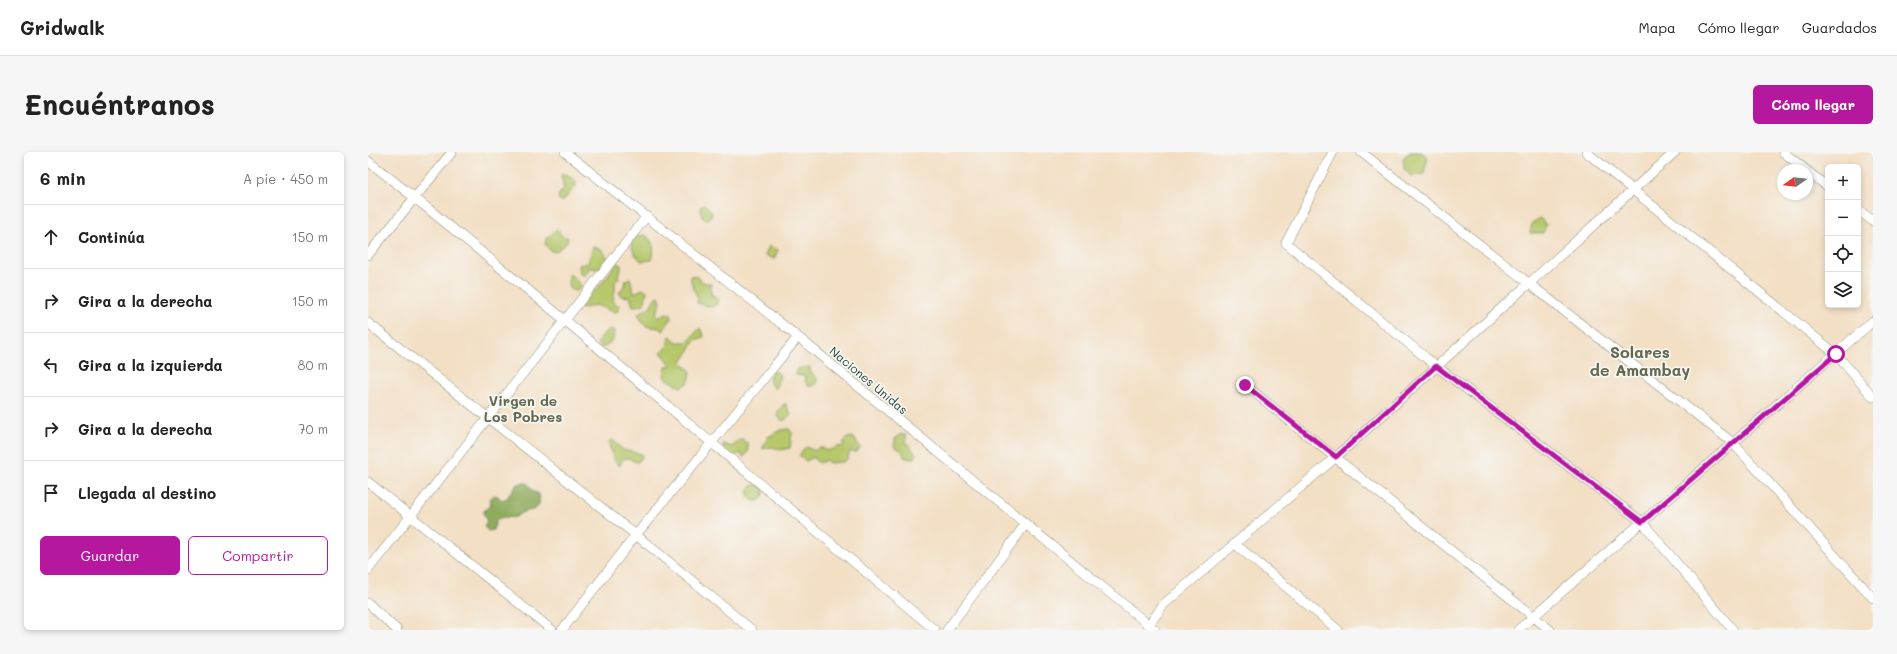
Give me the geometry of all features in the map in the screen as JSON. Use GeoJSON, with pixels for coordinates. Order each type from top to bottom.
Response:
{"type":"FeatureCollection","features":[{"type":"Feature","properties":{"kind":"street"},"geometry":{"type":"LineString","coordinates":[[368,255],[452,152]]}},
{"type":"Feature","properties":{"kind":"street","name":"Naciones Unidas"},"geometry":{"type":"LineString","coordinates":[[564,152],[647,216],[798,337],[1025,525],[1152,627]]}},
{"type":"Feature","properties":{"kind":"street"},"geometry":{"type":"LineString","coordinates":[[1334,152],[1286,243],[1436,366],[1642,522],[1733,630]]}},
{"type":"Feature","properties":{"kind":"street"},"geometry":{"type":"LineString","coordinates":[[1361,152],[1733,443],[1873,598]]}},
{"type":"Feature","properties":{"kind":"street"},"geometry":{"type":"LineString","coordinates":[[1586,152],[1634,189],[1836,354],[1873,397]]}},
{"type":"Feature","properties":{"kind":"street"},"geometry":{"type":"LineString","coordinates":[[1152,627],[1163,605],[1336,457],[1675,152]]}},
{"type":"Feature","properties":{"kind":"street"},"geometry":{"type":"LineString","coordinates":[[1783,152],[1799,164]]}},
{"type":"Feature","properties":{"kind":"street"},"geometry":{"type":"LineString","coordinates":[[368,161],[566,321],[935,630]]}},
{"type":"Feature","properties":{"kind":"street"},"geometry":{"type":"LineString","coordinates":[[1813,175],[1825,185]]}},
{"type":"Feature","properties":{"kind":"street"},"geometry":{"type":"LineString","coordinates":[[1861,212],[1873,221]]}},
{"type":"Feature","properties":{"kind":"street"},"geometry":{"type":"LineString","coordinates":[[368,570],[412,517],[647,216]]}},
{"type":"Feature","properties":{"kind":"street"},"geometry":{"type":"LineString","coordinates":[[1518,630],[1873,321]]}},
{"type":"Feature","properties":{"kind":"street"},"geometry":{"type":"LineString","coordinates":[[368,322],[636,535],[752,630]]}},
{"type":"Feature","properties":{"kind":"street"},"geometry":{"type":"LineString","coordinates":[[562,630],[710,443],[798,337]]}},
{"type":"Feature","properties":{"kind":"street"},"geometry":{"type":"LineString","coordinates":[[1245,385],[1550,630]]}},
{"type":"Feature","properties":{"kind":"street"},"geometry":{"type":"LineString","coordinates":[[368,482],[552,630]]}},
{"type":"Feature","properties":{"kind":"street"},"geometry":{"type":"LineString","coordinates":[[946,630],[1025,525]]}},
{"type":"Feature","properties":{"kind":"street"},"geometry":{"type":"LineString","coordinates":[[1235,544],[1338,630]]}},
{"type":"Feature","properties":{"kind":"street"},"geometry":{"type":"LineString","coordinates":[[368,603],[397,630]]}},
{"type":"Feature","properties":{"kind":"green space"},"geometry":{"type":"Polygon","coordinates":[[[1410,152],[1421,152],[1428,157],[1424,174],[1411,176],[1404,169],[1403,158],[1410,152]]]}},
{"type":"Feature","properties":{"kind":"green space"},"geometry":{"type":"Polygon","coordinates":[[[563,173],[576,181],[576,186],[563,201],[559,200],[558,196],[564,188],[561,175],[563,173]]]}},
{"type":"Feature","properties":{"kind":"green space"},"geometry":{"type":"Polygon","coordinates":[[[704,204],[711,211],[712,215],[706,220],[702,217],[700,207],[704,204]]]}},
{"type":"Feature","properties":{"kind":"green space"},"geometry":{"type":"Polygon","coordinates":[[[1540,218],[1546,225],[1543,233],[1530,233],[1532,223],[1540,218]]]}},
{"type":"Feature","properties":{"kind":"green space"},"geometry":{"type":"Polygon","coordinates":[[[556,229],[563,237],[568,237],[567,242],[555,252],[551,251],[545,244],[546,239],[556,229]]]}},
{"type":"Feature","properties":{"kind":"green space"},"geometry":{"type":"Polygon","coordinates":[[[646,235],[651,241],[654,249],[653,256],[652,260],[641,261],[634,253],[631,244],[637,236],[646,235]]]}},
{"type":"Feature","properties":{"kind":"green space"},"geometry":{"type":"Polygon","coordinates":[[[593,246],[602,250],[608,258],[604,266],[595,269],[590,267],[585,275],[580,274],[579,265],[588,263],[593,246]]]}},
{"type":"Feature","properties":{"kind":"green space"},"geometry":{"type":"Polygon","coordinates":[[[769,246],[778,250],[774,259],[765,255],[769,246]]]}},
{"type":"Feature","properties":{"kind":"green space"},"geometry":{"type":"Polygon","coordinates":[[[617,263],[621,265],[621,270],[618,274],[619,278],[615,281],[613,300],[615,304],[620,306],[618,311],[614,312],[596,305],[582,309],[581,304],[601,284],[617,263]]]}},
{"type":"Feature","properties":{"kind":"green space"},"geometry":{"type":"Polygon","coordinates":[[[569,273],[580,284],[580,288],[576,291],[571,290],[568,287],[569,273]]]}},
{"type":"Feature","properties":{"kind":"green space"},"geometry":{"type":"Polygon","coordinates":[[[691,275],[699,278],[702,282],[711,284],[711,294],[719,299],[718,304],[711,307],[697,303],[698,298],[692,284],[691,275]]]}},
{"type":"Feature","properties":{"kind":"green space"},"geometry":{"type":"Polygon","coordinates":[[[630,278],[634,293],[642,289],[647,291],[643,305],[633,306],[631,297],[621,296],[619,292],[625,285],[626,280],[630,278]]]}},
{"type":"Feature","properties":{"kind":"green space"},"geometry":{"type":"Polygon","coordinates":[[[659,296],[661,301],[656,315],[660,317],[666,313],[671,314],[671,319],[663,331],[659,328],[645,326],[638,314],[650,307],[655,298],[659,296]]]}},
{"type":"Feature","properties":{"kind":"green space"},"geometry":{"type":"Polygon","coordinates":[[[700,328],[704,337],[695,340],[681,363],[691,372],[689,382],[681,387],[664,377],[666,367],[671,365],[661,352],[668,345],[670,336],[677,342],[687,342],[700,328]]]}},
{"type":"Feature","properties":{"kind":"green space"},"geometry":{"type":"Polygon","coordinates":[[[609,330],[614,331],[613,340],[605,347],[601,347],[597,344],[605,332],[609,330]]]}},
{"type":"Feature","properties":{"kind":"green space"},"geometry":{"type":"Polygon","coordinates":[[[810,367],[810,372],[817,378],[817,382],[813,386],[808,386],[805,381],[805,376],[796,375],[796,370],[810,367]]]}},
{"type":"Feature","properties":{"kind":"green space"},"geometry":{"type":"Polygon","coordinates":[[[772,372],[777,372],[780,376],[775,389],[771,385],[770,381],[772,372]]]}},
{"type":"Feature","properties":{"kind":"green space"},"geometry":{"type":"Polygon","coordinates":[[[785,403],[791,414],[784,421],[780,419],[777,414],[785,403]]]}},
{"type":"Feature","properties":{"kind":"green space"},"geometry":{"type":"Polygon","coordinates":[[[789,429],[792,433],[790,448],[781,450],[772,447],[762,449],[768,437],[780,430],[789,429]]]}},
{"type":"Feature","properties":{"kind":"green space"},"geometry":{"type":"Polygon","coordinates":[[[901,434],[906,435],[906,442],[916,454],[915,458],[905,458],[902,451],[894,446],[895,439],[901,434]]]}},
{"type":"Feature","properties":{"kind":"green space"},"geometry":{"type":"Polygon","coordinates":[[[851,437],[855,439],[860,447],[857,452],[850,452],[847,459],[843,462],[829,463],[826,460],[820,463],[815,460],[814,457],[806,461],[799,455],[806,447],[815,451],[818,448],[823,448],[827,451],[844,446],[844,441],[851,437]]]}},
{"type":"Feature","properties":{"kind":"green space"},"geometry":{"type":"Polygon","coordinates":[[[612,439],[623,450],[642,454],[641,459],[638,462],[625,458],[620,466],[615,462],[611,452],[609,442],[612,439]]]}},
{"type":"Feature","properties":{"kind":"green space"},"geometry":{"type":"Polygon","coordinates":[[[740,440],[744,440],[748,444],[748,453],[743,457],[740,453],[732,458],[723,449],[723,444],[732,447],[740,440]]]}},
{"type":"Feature","properties":{"kind":"green space"},"geometry":{"type":"Polygon","coordinates":[[[527,483],[534,492],[539,494],[540,501],[538,506],[516,517],[500,518],[496,521],[493,530],[488,531],[484,527],[487,522],[483,512],[491,504],[490,499],[493,495],[498,496],[502,500],[507,498],[516,485],[527,483]]]}},
{"type":"Feature","properties":{"kind":"green space"},"geometry":{"type":"Polygon","coordinates":[[[756,485],[763,490],[764,493],[759,500],[756,501],[749,496],[748,493],[753,486],[756,485]]]}},
{"type":"Feature","properties":{"kind":"district","name":"Solares de Amambay"},"geometry":{"type":"Point","coordinates":[1640,360]}},
{"type":"Feature","properties":{"kind":"district","name":"Virgen de Los Pobres"},"geometry":{"type":"Point","coordinates":[523,408]}},
{"type":"Feature","properties":{"kind":"route"},"geometry":{"type":"LineString","coordinates":[[1245,385],[1336,457],[1436,366],[1642,522],[1836,354]]}}]}
